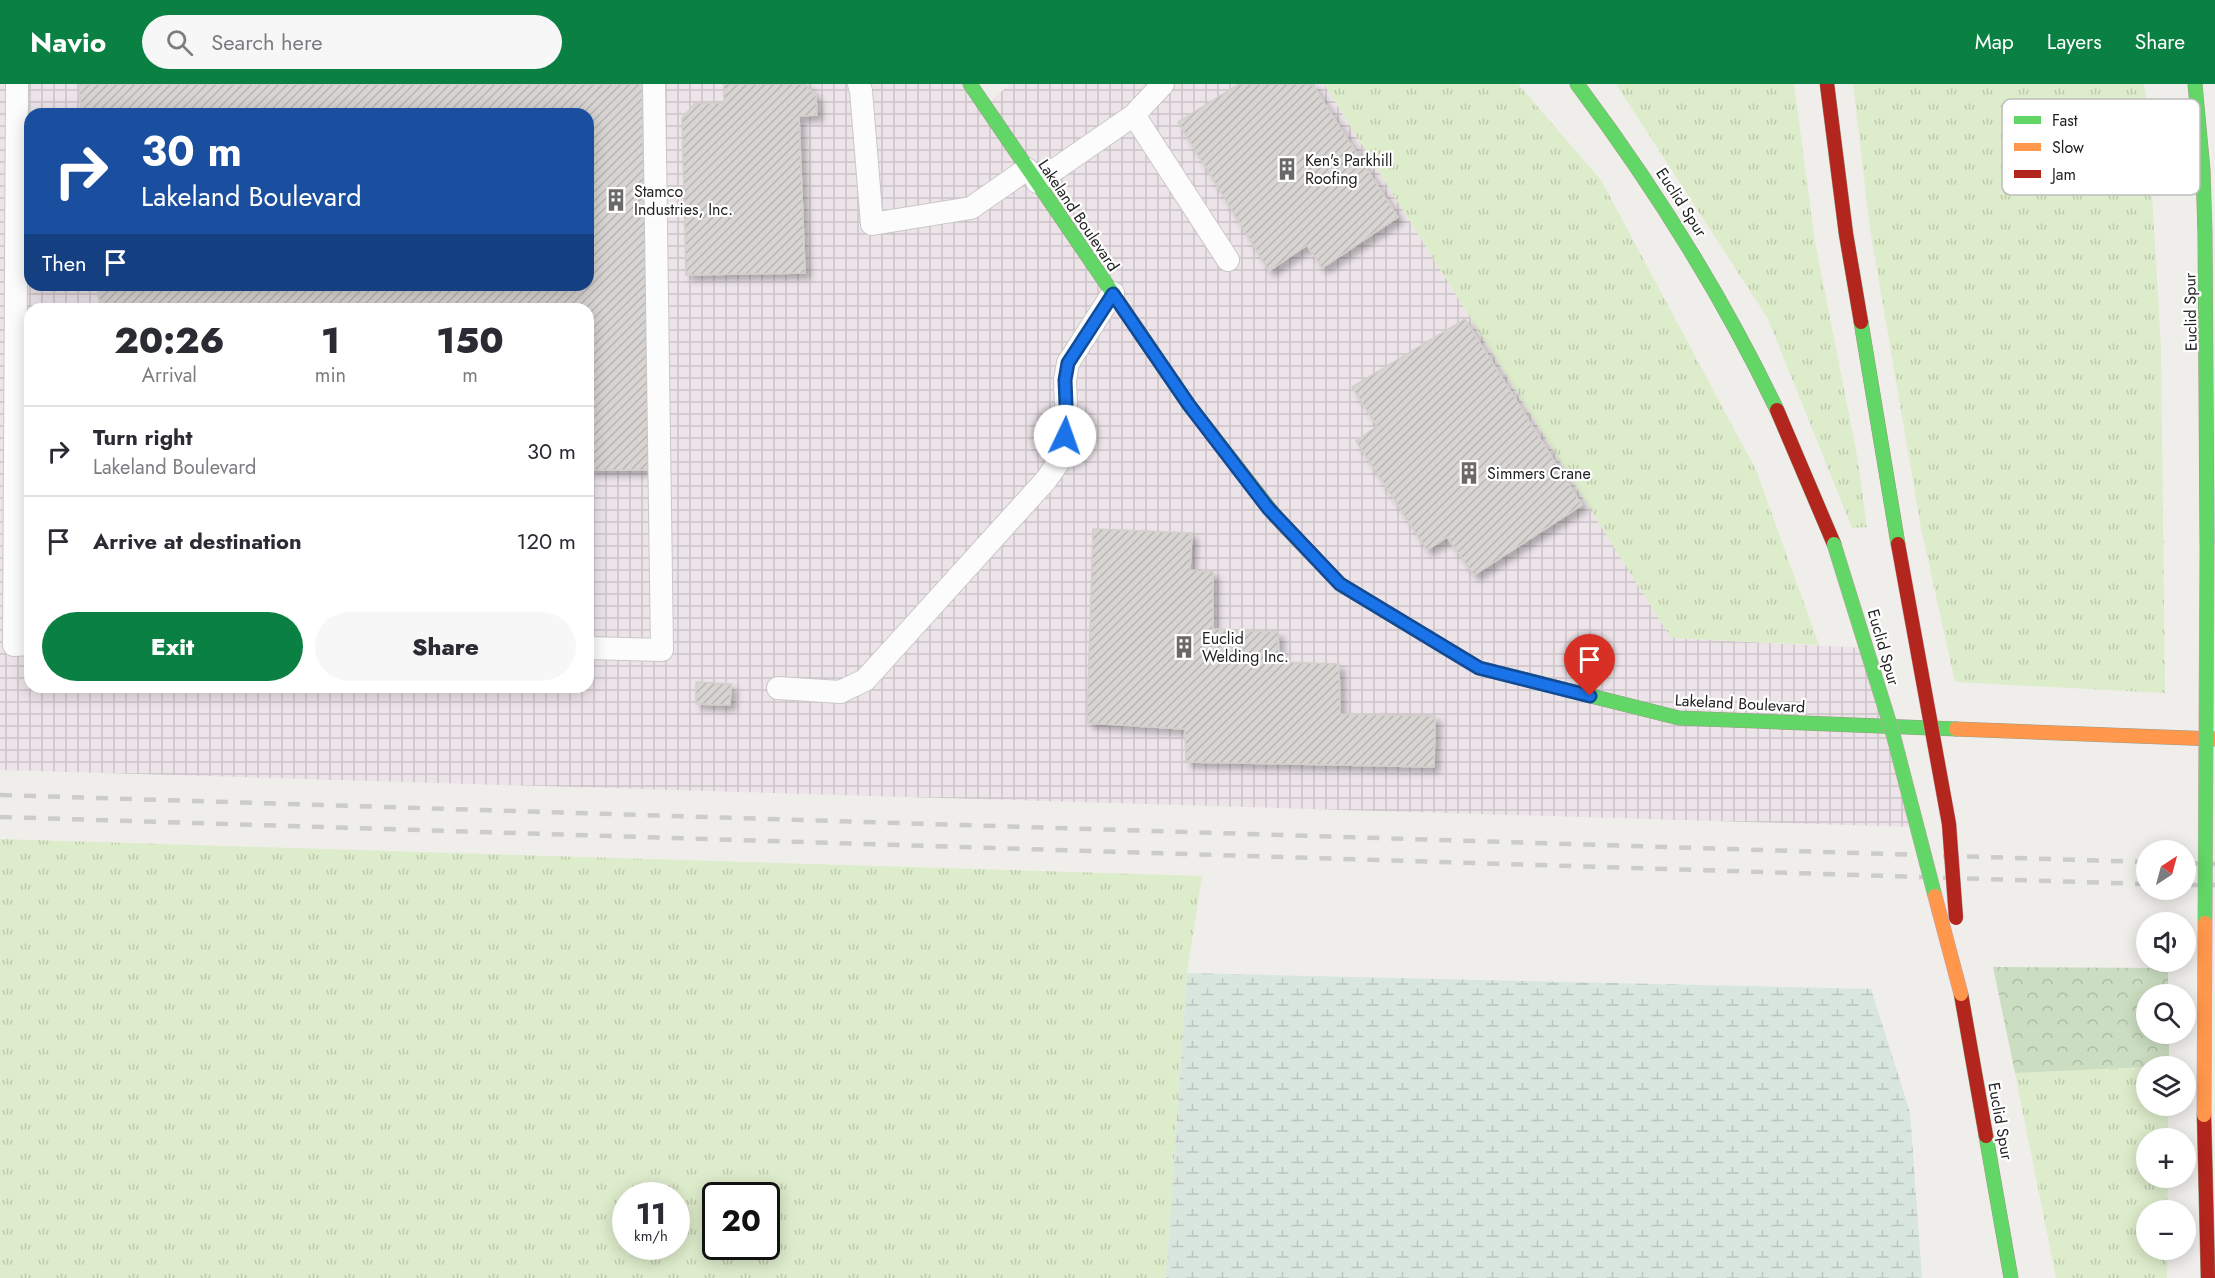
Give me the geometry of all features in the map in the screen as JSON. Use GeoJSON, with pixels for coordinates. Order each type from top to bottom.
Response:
{"type":"FeatureCollection","features":[{"type":"Feature","properties":{"kind":"main road","name":"Lakeland Boulevard"},"geometry":{"type":"LineString","coordinates":[[970,84],[1189,405],[1268,508],[1340,584],[1479,668],[1679,718],[2215,739]]}},
{"type":"Feature","properties":{"kind":"main road","name":"Euclid Spur"},"geometry":{"type":"LineString","coordinates":[[1577,84],[1606,121],[1684,233],[1716,290],[1780,413],[1808,476],[1834,544],[1893,734],[1961,994],[2011,1278]]}},
{"type":"Feature","properties":{"kind":"main road"},"geometry":{"type":"LineString","coordinates":[[1827,84],[1846,234],[1898,544],[1949,824],[1961,994]]}},
{"type":"Feature","properties":{"kind":"main road","name":"Euclid Spur"},"geometry":{"type":"LineString","coordinates":[[2195,84],[2196,99]]}},
{"type":"Feature","properties":{"kind":"main road","name":"Euclid Spur"},"geometry":{"type":"LineString","coordinates":[[2200,138],[2205,234],[2207,542],[2204,1115],[2208,1278]]}},
{"type":"Feature","properties":{"kind":"lane"},"geometry":{"type":"LineString","coordinates":[[17,84],[14,645],[24,644]]}},
{"type":"Feature","properties":{"kind":"lane"},"geometry":{"type":"LineString","coordinates":[[594,648],[662,650],[654,84]]}},
{"type":"Feature","properties":{"kind":"lane"},"geometry":{"type":"LineString","coordinates":[[859,84],[872,224],[971,208],[1032,176],[1134,116],[1163,84]]}},
{"type":"Feature","properties":{"kind":"lane"},"geometry":{"type":"LineString","coordinates":[[1134,116],[1228,260]]}},
{"type":"Feature","properties":{"kind":"lane"},"geometry":{"type":"LineString","coordinates":[[778,688],[840,692],[865,680],[1046,480],[1058,463],[1065,436],[1065,380],[1068,363],[1113,294]]}},
{"type":"Feature","properties":{"kind":"shaded area"},"geometry":{"type":"Polygon","coordinates":[[[0,84],[970,84],[985,106],[1010,84],[1324,84],[1671,638],[1866,648],[1916,827],[0,770],[0,84]]]}},
{"type":"Feature","properties":{"kind":"green space"},"geometry":{"type":"Polygon","coordinates":[[[1324,84],[1518,84],[1601,180],[1756,470],[1819,645],[1671,638],[1324,84]]]}},
{"type":"Feature","properties":{"kind":"green space"},"geometry":{"type":"Polygon","coordinates":[[[1616,84],[1794,84],[1815,242],[1857,455],[1867,527],[1852,528],[1768,319],[1616,84]]]}},
{"type":"Feature","properties":{"kind":"green space"},"geometry":{"type":"Polygon","coordinates":[[[1853,84],[2144,84],[2146,99],[2002,99],[2002,195],[2152,195],[2161,346],[2165,693],[1955,682],[1921,528],[1870,229],[1853,84]]]}},
{"type":"Feature","properties":{"kind":"green space"},"geometry":{"type":"Polygon","coordinates":[[[0,839],[1202,876],[1187,973],[1166,1278],[0,1278],[0,839]]]}},
{"type":"Feature","properties":{"kind":"green space"},"geometry":{"type":"Polygon","coordinates":[[[1993,967],[2136,968],[2136,972],[2168,972],[2168,984],[2136,984],[2136,1044],[2169,1044],[2169,1056],[2136,1056],[2136,1068],[2015,1073],[1993,967]]]}},
{"type":"Feature","properties":{"kind":"green space"},"geometry":{"type":"Polygon","coordinates":[[[1187,973],[1871,989],[1910,1112],[1922,1278],[1166,1278],[1187,973]]]}},
{"type":"Feature","properties":{"kind":"green space"},"geometry":{"type":"Polygon","coordinates":[[[2136,1067],[2136,1116],[2168,1116],[2168,1128],[2136,1128],[2136,1188],[2168,1188],[2167,1200],[2136,1200],[2136,1260],[2167,1260],[2167,1278],[2056,1278],[2015,1073],[2136,1067]]]}},
{"type":"Feature","properties":{"kind":"building","name":"Stamco Industries, Inc."},"geometry":{"type":"Polygon","coordinates":[[[79,84],[642,84],[650,470],[594,470],[594,303],[100,303],[98,291],[594,291],[594,108],[81,108],[79,84]]]}},
{"type":"Feature","properties":{"kind":"building"},"geometry":{"type":"Polygon","coordinates":[[[724,84],[805,84],[816,96],[817,115],[799,116],[805,273],[686,275],[682,118],[695,103],[724,103],[724,84]]]}},
{"type":"Feature","properties":{"kind":"building","name":"Ken's Parkhill Roofing"},"geometry":{"type":"Polygon","coordinates":[[[1239,84],[1312,84],[1398,217],[1322,268],[1307,245],[1269,271],[1178,122],[1239,84]]]}},
{"type":"Feature","properties":{"kind":"building","name":"Simmers Crane"},"geometry":{"type":"Polygon","coordinates":[[[1465,319],[1582,505],[1474,575],[1447,537],[1427,550],[1356,441],[1377,426],[1352,387],[1465,319]]]}},
{"type":"Feature","properties":{"kind":"building","name":"Euclid Welding Inc."},"geometry":{"type":"Polygon","coordinates":[[[1093,529],[1192,533],[1190,570],[1213,572],[1213,629],[1278,632],[1279,662],[1339,664],[1340,714],[1435,716],[1434,767],[1186,762],[1185,729],[1087,723],[1093,529]]]}},
{"type":"Feature","properties":{"kind":"building"},"geometry":{"type":"Polygon","coordinates":[[[696,682],[731,684],[730,705],[696,704],[696,682]]]}},
{"type":"Feature","properties":{"kind":"railway"},"geometry":{"type":"LineString","coordinates":[[0,795],[2136,862]]}},
{"type":"Feature","properties":{"kind":"railway"},"geometry":{"type":"LineString","coordinates":[[0,817],[2136,884]]}},
{"type":"Feature","properties":{"kind":"railway"},"geometry":{"type":"LineString","coordinates":[[2196,863],[2215,864]]}},
{"type":"Feature","properties":{"kind":"railway"},"geometry":{"type":"LineString","coordinates":[[2196,885],[2215,885]]}},
{"type":"Feature","properties":{"kind":"traffic: fast"},"geometry":{"type":"LineString","coordinates":[[970,84],[1189,405],[1276,517]]}},
{"type":"Feature","properties":{"kind":"traffic: fast"},"geometry":{"type":"LineString","coordinates":[[1577,84],[1633,162],[1685,242],[1733,324],[1777,410]]}},
{"type":"Feature","properties":{"kind":"traffic: fast"},"geometry":{"type":"LineString","coordinates":[[2195,84],[2196,99]]}},
{"type":"Feature","properties":{"kind":"traffic: fast"},"geometry":{"type":"LineString","coordinates":[[2200,138],[2205,234],[2207,542]]}},
{"type":"Feature","properties":{"kind":"traffic: fast"},"geometry":{"type":"LineString","coordinates":[[1861,322],[1898,544]]}},
{"type":"Feature","properties":{"kind":"traffic: fast"},"geometry":{"type":"LineString","coordinates":[[2205,923],[2207,542]]}},
{"type":"Feature","properties":{"kind":"traffic: fast"},"geometry":{"type":"LineString","coordinates":[[1834,544],[1893,734],[1935,896]]}},
{"type":"Feature","properties":{"kind":"traffic: fast"},"geometry":{"type":"LineString","coordinates":[[1444,647],[1479,668],[1679,718],[1956,729]]}},
{"type":"Feature","properties":{"kind":"traffic: fast"},"geometry":{"type":"LineString","coordinates":[[1986,1136],[2011,1278]]}},
{"type":"Feature","properties":{"kind":"traffic: slow"},"geometry":{"type":"LineString","coordinates":[[1276,517],[1340,584],[1444,647]]}},
{"type":"Feature","properties":{"kind":"traffic: slow"},"geometry":{"type":"LineString","coordinates":[[1956,729],[2215,739]]}},
{"type":"Feature","properties":{"kind":"traffic: slow"},"geometry":{"type":"LineString","coordinates":[[1935,896],[1961,994]]}},
{"type":"Feature","properties":{"kind":"traffic: slow"},"geometry":{"type":"LineString","coordinates":[[2204,1115],[2205,923]]}},
{"type":"Feature","properties":{"kind":"traffic: jam"},"geometry":{"type":"LineString","coordinates":[[1827,84],[1846,234],[1861,322]]}},
{"type":"Feature","properties":{"kind":"traffic: jam"},"geometry":{"type":"LineString","coordinates":[[1777,410],[1834,544]]}},
{"type":"Feature","properties":{"kind":"traffic: jam"},"geometry":{"type":"LineString","coordinates":[[1898,544],[1949,824],[1956,918]]}},
{"type":"Feature","properties":{"kind":"traffic: jam"},"geometry":{"type":"LineString","coordinates":[[1961,994],[1986,1136]]}},
{"type":"Feature","properties":{"kind":"traffic: jam"},"geometry":{"type":"LineString","coordinates":[[2204,1115],[2208,1278]]}},
{"type":"Feature","properties":{"kind":"place","name":"Ken's Parkhill Roofing"},"geometry":{"type":"Point","coordinates":[1287,169]}},
{"type":"Feature","properties":{"kind":"place","name":"Stamco Industries, Inc."},"geometry":{"type":"Point","coordinates":[616,200]}},
{"type":"Feature","properties":{"kind":"place","name":"Simmers Crane"},"geometry":{"type":"Point","coordinates":[1469,473]}},
{"type":"Feature","properties":{"kind":"place","name":"Euclid Welding Inc."},"geometry":{"type":"Point","coordinates":[1184,647]}},
{"type":"Feature","properties":{"kind":"route"},"geometry":{"type":"LineString","coordinates":[[1065,436],[1065,380],[1068,363],[1113,294],[1189,405],[1268,508],[1340,584],[1479,668],[1590,696]]}}]}
